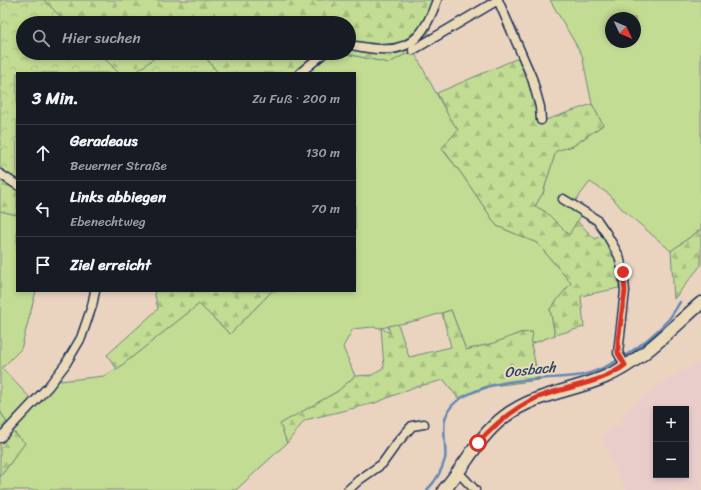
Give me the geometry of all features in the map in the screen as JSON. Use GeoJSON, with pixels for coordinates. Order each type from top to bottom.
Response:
{"type":"FeatureCollection","features":[{"type":"Feature","properties":{"kind":"main road"},"geometry":{"type":"LineString","coordinates":[[444,490],[478,443],[492,428],[516,409],[537,398],[604,377],[624,363],[645,352],[701,303]]}},
{"type":"Feature","properties":{"kind":"street"},"geometry":{"type":"LineString","coordinates":[[356,46],[387,50],[407,44],[417,37],[425,28],[437,0]]}},
{"type":"Feature","properties":{"kind":"street"},"geometry":{"type":"LineString","coordinates":[[412,50],[498,0],[532,78],[540,107],[541,120]]}},
{"type":"Feature","properties":{"kind":"street"},"geometry":{"type":"LineString","coordinates":[[301,72],[316,60]]}},
{"type":"Feature","properties":{"kind":"street"},"geometry":{"type":"LineString","coordinates":[[0,174],[16,185]]}},
{"type":"Feature","properties":{"kind":"street"},"geometry":{"type":"LineString","coordinates":[[563,199],[597,220],[619,256],[623,272],[625,291],[618,341],[618,353],[624,363]]}},
{"type":"Feature","properties":{"kind":"street"},"geometry":{"type":"LineString","coordinates":[[0,438],[48,387],[66,365],[81,338],[92,306],[95,292]]}},
{"type":"Feature","properties":{"kind":"street"},"geometry":{"type":"LineString","coordinates":[[348,490],[359,480],[382,464],[397,443],[412,426],[424,424]]}},
{"type":"Feature","properties":{"kind":"street"},"geometry":{"type":"LineString","coordinates":[[458,472],[475,490]]}},
{"type":"Feature","properties":{"kind":"shaded area"},"geometry":{"type":"Polygon","coordinates":[[[701,362],[701,490],[627,490],[618,476],[601,436],[624,423],[622,414],[667,380],[701,362]]]}},
{"type":"Feature","properties":{"kind":"green space"},"geometry":{"type":"Polygon","coordinates":[[[0,0],[44,0],[60,16],[16,16],[16,60],[106,60],[118,72],[16,72],[16,180],[0,170],[0,0]]]}},
{"type":"Feature","properties":{"kind":"green space"},"geometry":{"type":"Polygon","coordinates":[[[44,0],[438,0],[427,37],[413,50],[389,63],[356,56],[356,16],[60,16],[44,0]]]}},
{"type":"Feature","properties":{"kind":"green space"},"geometry":{"type":"Polygon","coordinates":[[[550,0],[701,0],[701,229],[671,251],[622,209],[609,194],[590,182],[573,204],[584,211],[569,235],[546,212],[535,207],[542,193],[544,194],[543,193],[556,150],[573,146],[603,125],[592,104],[582,55],[550,0]]]}},
{"type":"Feature","properties":{"kind":"green space"},"geometry":{"type":"Polygon","coordinates":[[[413,50],[440,101],[458,130],[442,149],[461,173],[497,226],[537,243],[571,283],[550,309],[555,335],[531,344],[532,332],[520,333],[494,343],[466,350],[451,310],[419,320],[381,328],[372,327],[353,329],[343,347],[355,376],[338,391],[281,424],[287,443],[236,490],[0,490],[0,477],[25,443],[10,428],[0,411],[0,211],[16,215],[16,292],[36,292],[21,349],[2,368],[34,402],[58,374],[60,381],[104,376],[118,368],[199,304],[230,334],[271,292],[356,292],[356,72],[307,72],[321,60],[356,60],[356,56],[389,63],[413,50]]]}},
{"type":"Feature","properties":{"kind":"green space"},"geometry":{"type":"Polygon","coordinates":[[[518,58],[530,87],[540,122],[592,104],[603,125],[573,146],[556,151],[543,193],[535,206],[546,212],[569,235],[577,221],[595,239],[604,234],[618,259],[620,276],[619,288],[581,296],[584,327],[555,335],[550,309],[571,283],[537,243],[497,226],[442,148],[458,130],[448,115],[437,93],[518,58]]]}},
{"type":"Feature","properties":{"kind":"green space"},"geometry":{"type":"Polygon","coordinates":[[[106,60],[152,60],[136,72],[118,72],[106,60]]]}},
{"type":"Feature","properties":{"kind":"green space"},"geometry":{"type":"Polygon","coordinates":[[[152,60],[208,60],[217,72],[136,72],[152,60]]]}},
{"type":"Feature","properties":{"kind":"green space"},"geometry":{"type":"Polygon","coordinates":[[[208,60],[321,60],[307,72],[217,72],[208,60]]]}},
{"type":"Feature","properties":{"kind":"green space"},"geometry":{"type":"Polygon","coordinates":[[[0,174],[16,184],[16,215],[0,211],[0,174]]]}},
{"type":"Feature","properties":{"kind":"green space"},"geometry":{"type":"Polygon","coordinates":[[[701,229],[701,265],[674,299],[671,251],[701,229]]]}},
{"type":"Feature","properties":{"kind":"green space"},"geometry":{"type":"Polygon","coordinates":[[[154,292],[271,292],[230,334],[199,304],[117,369],[107,355],[158,309],[154,292]]]}},
{"type":"Feature","properties":{"kind":"green space"},"geometry":{"type":"Polygon","coordinates":[[[451,310],[466,350],[494,343],[520,333],[533,332],[531,344],[539,380],[493,386],[458,398],[444,380],[412,388],[375,403],[305,420],[287,443],[280,424],[338,391],[355,376],[372,375],[384,367],[381,328],[390,333],[388,326],[398,324],[409,357],[451,347],[442,313],[451,310]]]}},
{"type":"Feature","properties":{"kind":"green space"},"geometry":{"type":"Polygon","coordinates":[[[0,411],[10,428],[25,443],[0,477],[0,411]]]}},
{"type":"Feature","properties":{"kind":"waterway","name":"Oosbach"},"geometry":{"type":"LineString","coordinates":[[427,490],[435,480],[444,463],[444,429],[446,417],[451,406],[456,401],[490,386],[518,380],[576,376],[601,369],[614,363],[650,337],[669,319],[680,302]]}},
{"type":"Feature","properties":{"kind":"route"},"geometry":{"type":"LineString","coordinates":[[478,443],[503,418],[516,409],[537,398],[604,377],[620,370],[625,365],[618,353],[618,341],[625,291],[623,272]]}}]}
